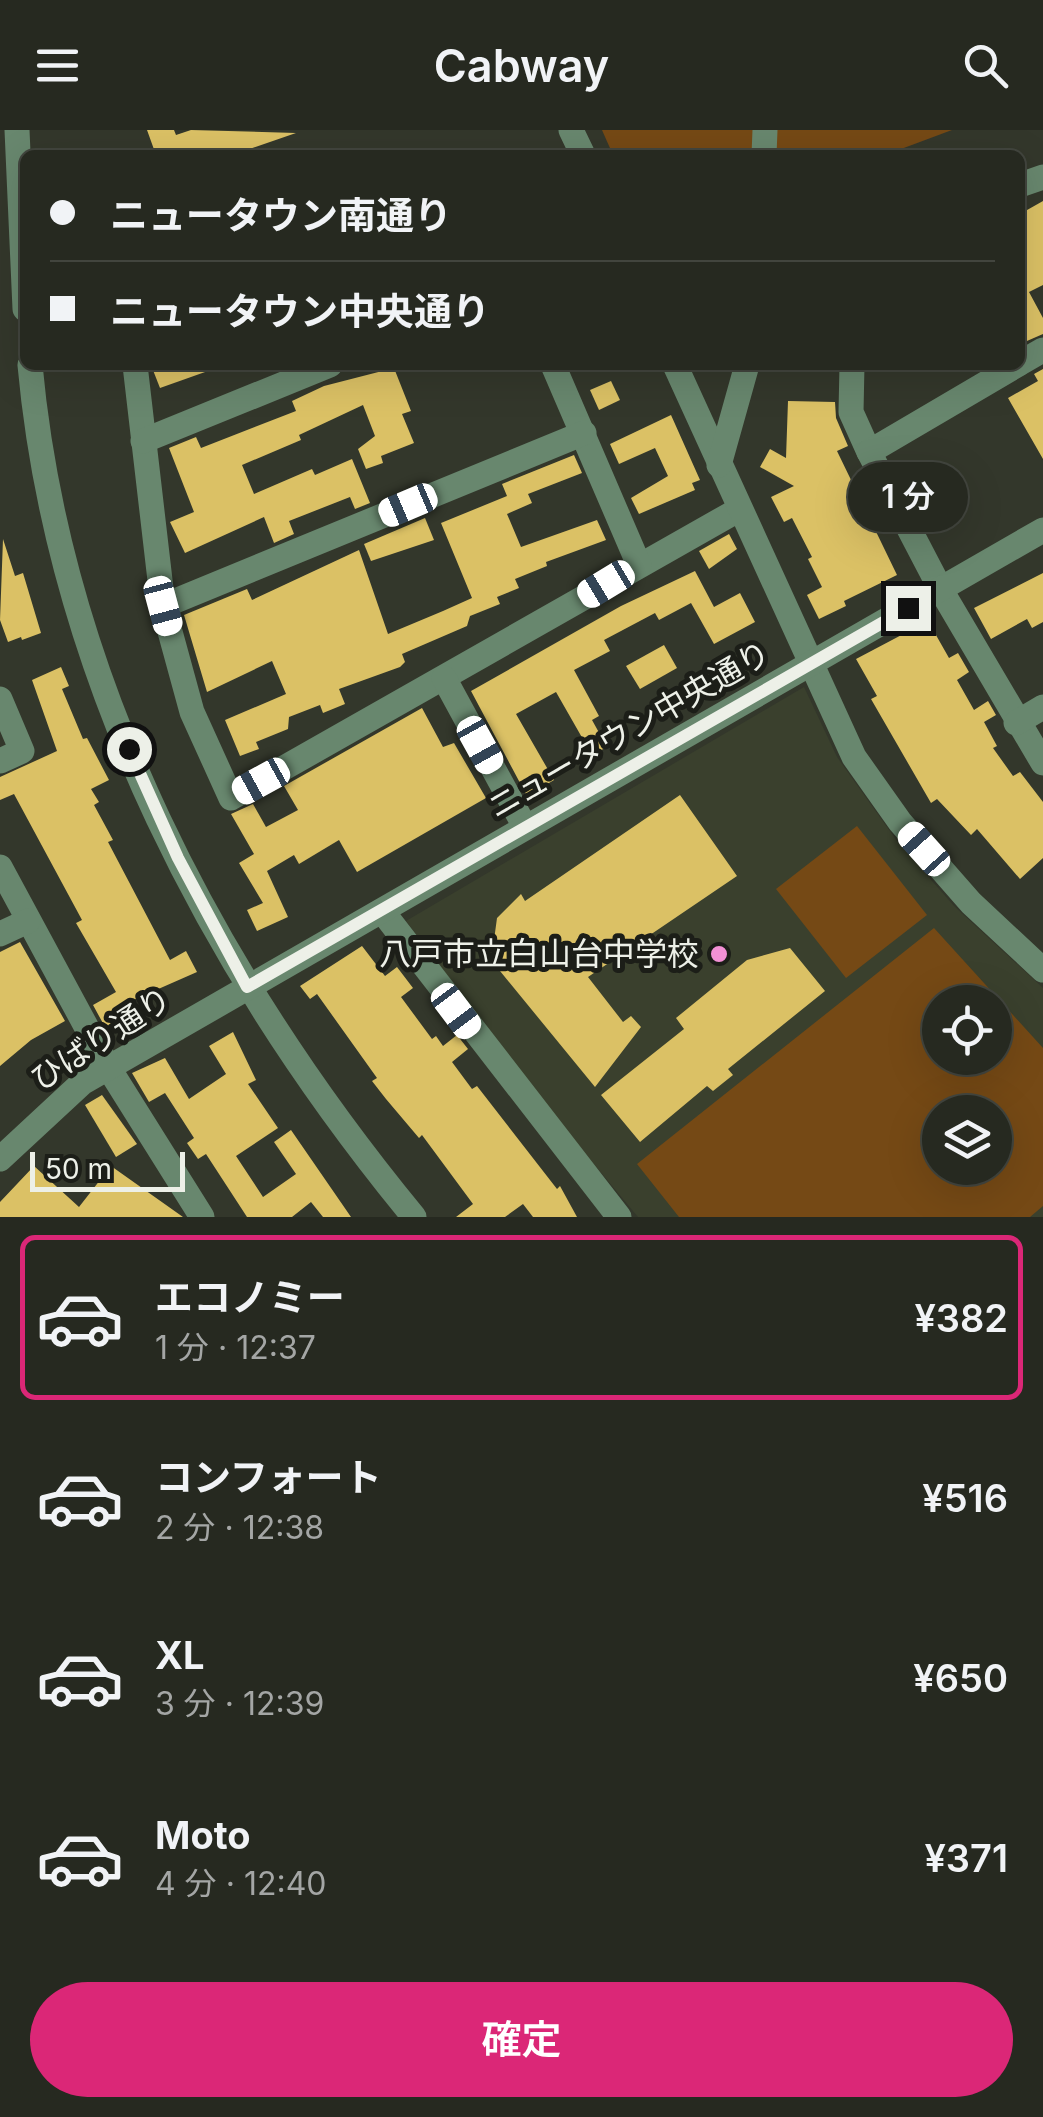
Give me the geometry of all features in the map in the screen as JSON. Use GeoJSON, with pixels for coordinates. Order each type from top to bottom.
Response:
{"type":"FeatureCollection","features":[{"type":"Feature","properties":{"kind":"street"},"geometry":{"type":"LineString","coordinates":[[18,130],[20,181]]}},
{"type":"Feature","properties":{"kind":"street"},"geometry":{"type":"LineString","coordinates":[[31,370],[48,478],[70,573],[103,684],[178,858],[247,987],[285,1047],[414,1217]]}},
{"type":"Feature","properties":{"kind":"street"},"geometry":{"type":"LineString","coordinates":[[136,370],[163,606],[192,712],[230,798],[740,509]]}},
{"type":"Feature","properties":{"kind":"street"},"geometry":{"type":"LineString","coordinates":[[144,442],[318,370]]}},
{"type":"Feature","properties":{"kind":"street"},"geometry":{"type":"LineString","coordinates":[[556,370],[639,564]]}},
{"type":"Feature","properties":{"kind":"street"},"geometry":{"type":"LineString","coordinates":[[677,370],[854,757],[900,822],[971,903],[1043,970]]}},
{"type":"Feature","properties":{"kind":"street"},"geometry":{"type":"LineString","coordinates":[[719,465],[745,370]]}},
{"type":"Feature","properties":{"kind":"street"},"geometry":{"type":"LineString","coordinates":[[852,370],[851,412],[869,452],[941,590],[1016,724],[1043,763]]}},
{"type":"Feature","properties":{"kind":"street"},"geometry":{"type":"LineString","coordinates":[[869,452],[1009,370]]}},
{"type":"Feature","properties":{"kind":"street"},"geometry":{"type":"LineString","coordinates":[[163,606],[584,433]]}},
{"type":"Feature","properties":{"kind":"street","name":"ニュータウン中央通り"},"geometry":{"type":"LineString","coordinates":[[247,987],[1043,530]]}},
{"type":"Feature","properties":{"kind":"street"},"geometry":{"type":"LineString","coordinates":[[444,678],[525,827]]}},
{"type":"Feature","properties":{"kind":"street"},"geometry":{"type":"LineString","coordinates":[[0,699],[22,752],[0,762]]}},
{"type":"Feature","properties":{"kind":"street"},"geometry":{"type":"LineString","coordinates":[[1016,724],[1043,707]]}},
{"type":"Feature","properties":{"kind":"street"},"geometry":{"type":"LineString","coordinates":[[0,868],[108,1066],[197,1215]]}},
{"type":"Feature","properties":{"kind":"street"},"geometry":{"type":"LineString","coordinates":[[382,911],[619,1217]]}},
{"type":"Feature","properties":{"kind":"street"},"geometry":{"type":"LineString","coordinates":[[0,934],[28,921]]}},
{"type":"Feature","properties":{"kind":"street","name":"ひばり通り"},"geometry":{"type":"LineString","coordinates":[[0,1159],[44,1113],[108,1066],[247,987]]}},
{"type":"Feature","properties":{"kind":"shaded area"},"geometry":{"type":"Polygon","coordinates":[[[602,130],[952,130],[898,150],[611,150],[602,130]]]}},
{"type":"Feature","properties":{"kind":"shaded area","name":"八戸市立白山台中学校"},"geometry":{"type":"Polygon","coordinates":[[[804,687],[837,757],[897,841],[954,906],[1043,988],[1043,1217],[638,1217],[542,1102],[406,921],[804,687]]]}},
{"type":"Feature","properties":{"kind":"shaded area"},"geometry":{"type":"Polygon","coordinates":[[[857,826],[927,915],[846,978],[776,889],[857,826]]]}},
{"type":"Feature","properties":{"kind":"shaded area"},"geometry":{"type":"Polygon","coordinates":[[[934,928],[986,985],[922,985],[922,1075],[1012,1075],[1012,1014],[1043,1048],[1043,1206],[1030,1217],[679,1217],[637,1164],[934,928]]]}},
{"type":"Feature","properties":{"kind":"building"},"geometry":{"type":"Polygon","coordinates":[[[147,130],[174,130],[176,135],[191,130],[296,133],[247,150],[154,150],[147,130]]]}},
{"type":"Feature","properties":{"kind":"building"},"geometry":{"type":"Polygon","coordinates":[[[1043,201],[1043,285],[1029,292],[1043,318],[1043,334],[1025,342],[1025,211],[1043,201]]]}},
{"type":"Feature","properties":{"kind":"building"},"geometry":{"type":"Polygon","coordinates":[[[1043,369],[1043,459],[1008,398],[1038,381],[1034,374],[1043,369]]]}},
{"type":"Feature","properties":{"kind":"building"},"geometry":{"type":"Polygon","coordinates":[[[153,370],[211,370],[160,388],[153,370]]]}},
{"type":"Feature","properties":{"kind":"building"},"geometry":{"type":"Polygon","coordinates":[[[395,370],[411,411],[402,414],[414,443],[381,456],[383,463],[366,469],[358,449],[375,436],[363,405],[299,435],[301,440],[242,465],[254,494],[312,469],[315,475],[352,459],[370,503],[355,509],[350,497],[289,521],[294,534],[274,543],[264,517],[185,553],[170,522],[194,512],[169,448],[196,437],[201,448],[296,411],[292,401],[324,386],[395,370]]]}},
{"type":"Feature","properties":{"kind":"building"},"geometry":{"type":"Polygon","coordinates":[[[611,381],[620,400],[599,410],[590,390],[611,381]]]}},
{"type":"Feature","properties":{"kind":"building"},"geometry":{"type":"Polygon","coordinates":[[[788,401],[835,402],[836,418],[848,446],[837,451],[897,575],[844,601],[846,606],[819,619],[807,595],[822,587],[808,559],[812,557],[792,518],[784,522],[771,497],[794,486],[760,467],[770,449],[786,458],[788,401]]]}},
{"type":"Feature","properties":{"kind":"building"},"geometry":{"type":"Polygon","coordinates":[[[671,415],[700,480],[692,483],[695,490],[639,514],[631,498],[668,476],[655,448],[619,464],[610,444],[671,415]]]}},
{"type":"Feature","properties":{"kind":"building"},"geometry":{"type":"Polygon","coordinates":[[[574,455],[582,473],[528,494],[532,503],[507,514],[521,547],[597,520],[606,540],[546,562],[547,566],[515,579],[519,588],[497,597],[500,604],[470,616],[467,626],[402,654],[405,662],[400,667],[339,689],[345,704],[323,713],[320,705],[289,717],[288,729],[256,742],[259,749],[240,756],[225,720],[286,694],[272,661],[207,692],[184,615],[247,589],[252,600],[359,550],[388,634],[472,598],[441,523],[507,496],[502,484],[574,455]]]}},
{"type":"Feature","properties":{"kind":"building"},"geometry":{"type":"Polygon","coordinates":[[[425,518],[434,540],[371,561],[364,544],[425,518]]]}},
{"type":"Feature","properties":{"kind":"building"},"geometry":{"type":"Polygon","coordinates":[[[729,534],[737,549],[709,569],[699,551],[729,534]]]}},
{"type":"Feature","properties":{"kind":"building"},"geometry":{"type":"Polygon","coordinates":[[[3,539],[15,576],[23,573],[41,633],[8,642],[0,620],[3,539]]]}},
{"type":"Feature","properties":{"kind":"building"},"geometry":{"type":"Polygon","coordinates":[[[695,571],[714,607],[740,593],[755,622],[714,644],[691,603],[659,620],[655,613],[604,640],[610,651],[574,670],[599,716],[592,720],[607,747],[592,755],[556,692],[516,714],[554,780],[527,796],[471,691],[621,606],[695,571]]]}},
{"type":"Feature","properties":{"kind":"building"},"geometry":{"type":"Polygon","coordinates":[[[1043,573],[1043,622],[1032,628],[1027,619],[991,639],[974,608],[1043,573]]]}},
{"type":"Feature","properties":{"kind":"building"},"geometry":{"type":"Polygon","coordinates":[[[928,621],[949,658],[958,653],[969,672],[957,680],[974,710],[988,701],[996,715],[984,722],[997,746],[993,748],[1013,776],[1020,772],[1043,802],[1043,858],[1020,879],[977,829],[971,835],[937,799],[931,803],[871,699],[877,696],[856,659],[928,621]]]}},
{"type":"Feature","properties":{"kind":"building"},"geometry":{"type":"Polygon","coordinates":[[[664,645],[677,668],[640,689],[626,666],[664,645]]]}},
{"type":"Feature","properties":{"kind":"building"},"geometry":{"type":"Polygon","coordinates":[[[61,667],[69,686],[62,689],[83,739],[87,738],[109,780],[91,789],[99,802],[94,805],[113,840],[108,842],[170,960],[186,951],[197,972],[131,1001],[133,1004],[120,1011],[123,1016],[105,1027],[93,1005],[116,992],[76,923],[82,920],[14,794],[0,800],[0,777],[57,751],[32,680],[61,667]]]}},
{"type":"Feature","properties":{"kind":"building"},"geometry":{"type":"Polygon","coordinates":[[[422,708],[443,747],[454,743],[486,798],[357,872],[339,840],[299,864],[294,855],[267,871],[288,917],[257,931],[247,910],[263,903],[239,863],[254,854],[231,814],[253,804],[266,827],[298,810],[284,786],[422,708]]]}},
{"type":"Feature","properties":{"kind":"building"},"geometry":{"type":"Polygon","coordinates":[[[680,795],[737,876],[588,977],[623,1022],[631,1016],[641,1027],[595,1087],[500,971],[492,955],[497,918],[521,894],[525,901],[680,795]]]}},
{"type":"Feature","properties":{"kind":"building"},"geometry":{"type":"Polygon","coordinates":[[[20,942],[65,1021],[31,1040],[0,1066],[0,952],[20,942]]]}},
{"type":"Feature","properties":{"kind":"building"},"geometry":{"type":"Polygon","coordinates":[[[362,946],[385,976],[397,967],[413,988],[401,997],[432,1039],[436,1036],[443,1046],[457,1035],[468,1049],[452,1062],[472,1089],[477,1086],[557,1189],[560,1186],[577,1217],[533,1217],[523,1204],[505,1217],[456,1217],[473,1204],[422,1135],[419,1138],[372,1081],[377,1078],[317,994],[310,999],[300,986],[362,946]]]}},
{"type":"Feature","properties":{"kind":"building"},"geometry":{"type":"Polygon","coordinates":[[[790,948],[825,991],[728,1069],[733,1075],[713,1091],[707,1086],[640,1142],[601,1095],[684,1029],[676,1018],[747,960],[790,948]]]}},
{"type":"Feature","properties":{"kind":"building"},"geometry":{"type":"Polygon","coordinates":[[[233,1032],[256,1080],[248,1084],[278,1128],[236,1156],[263,1197],[296,1174],[274,1142],[291,1130],[351,1217],[323,1217],[311,1202],[292,1217],[247,1217],[206,1154],[198,1159],[187,1143],[194,1138],[165,1093],[149,1102],[132,1073],[165,1058],[189,1099],[226,1074],[209,1046],[233,1032]]]}},
{"type":"Feature","properties":{"kind":"building"},"geometry":{"type":"Polygon","coordinates":[[[102,1095],[137,1144],[116,1157],[85,1105],[102,1095]]]}},
{"type":"Feature","properties":{"kind":"building"},"geometry":{"type":"Polygon","coordinates":[[[34,1166],[79,1207],[111,1166],[183,1217],[0,1217],[0,1202],[34,1166]]]}},
{"type":"Feature","properties":{"kind":"place","name":"八戸市立白山台中学校"},"geometry":{"type":"Point","coordinates":[719,954]}},
{"type":"Feature","properties":{"kind":"route"},"geometry":{"type":"LineString","coordinates":[[129,749],[178,858],[247,987],[908,608]]}}]}
